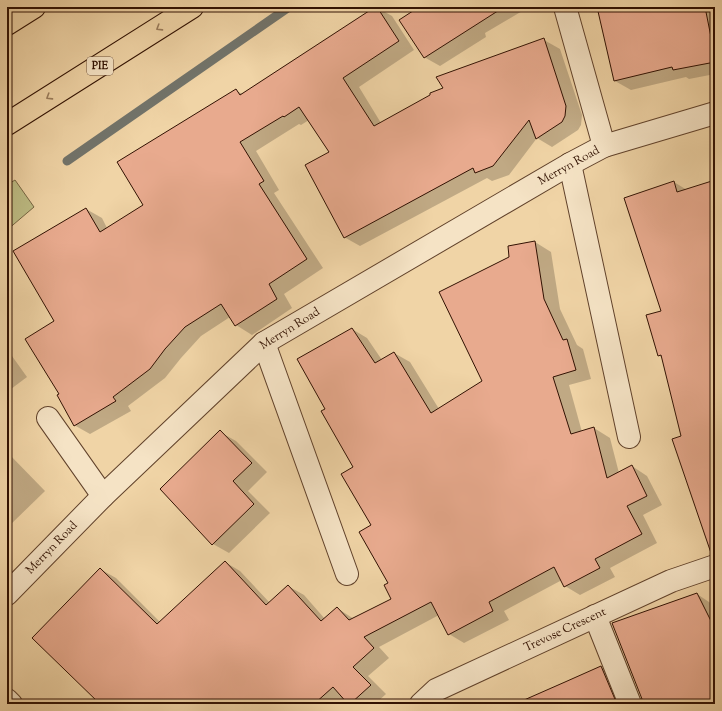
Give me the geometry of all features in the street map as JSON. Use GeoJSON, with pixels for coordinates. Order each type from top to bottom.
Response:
{"type":"FeatureCollection","features":[{"type":"Feature","properties":{"kind":"highway"},"geometry":{"type":"LineString","coordinates":[[7,24],[34,7]]}},
{"type":"Feature","properties":{"kind":"highway","name":"PIE"},"geometry":{"type":"LineString","coordinates":[[7,124],[192,7]]}},
{"type":"Feature","properties":{"kind":"street","name":"Merryn Road"},"geometry":{"type":"LineString","coordinates":[[564,7],[604,146]]}},
{"type":"Feature","properties":{"kind":"street","name":"Merryn Road"},"geometry":{"type":"LineString","coordinates":[[7,594],[103,496],[264,343],[570,164],[604,146],[715,113]]}},
{"type":"Feature","properties":{"kind":"street"},"geometry":{"type":"LineString","coordinates":[[570,164],[629,437]]}},
{"type":"Feature","properties":{"kind":"street"},"geometry":{"type":"LineString","coordinates":[[264,343],[347,574]]}},
{"type":"Feature","properties":{"kind":"street"},"geometry":{"type":"LineString","coordinates":[[48,418],[103,496]]}},
{"type":"Feature","properties":{"kind":"street","name":"Trevose Crescent"},"geometry":{"type":"LineString","coordinates":[[421,704],[436,690],[670,582],[715,566]]}},
{"type":"Feature","properties":{"kind":"street"},"geometry":{"type":"LineString","coordinates":[[595,616],[630,704]]}},
{"type":"Feature","properties":{"kind":"street"},"geometry":{"type":"LineString","coordinates":[[7,700],[11,704]]}},
{"type":"Feature","properties":{"kind":"shaded area"},"geometry":{"type":"Polygon","coordinates":[[[15,180],[34,207],[7,230],[7,185],[15,180]]]}},
{"type":"Feature","properties":{"kind":"building"},"geometry":{"type":"Polygon","coordinates":[[[377,7],[399,41],[343,78],[374,126],[430,95],[430,93],[443,88],[436,77],[544,38],[566,106],[565,116],[562,122],[536,139],[529,120],[493,166],[475,173],[473,168],[344,238],[305,165],[329,152],[299,107],[240,142],[264,181],[259,184],[307,259],[269,284],[277,299],[235,326],[221,304],[185,327],[165,349],[150,369],[113,397],[116,401],[74,426],[57,395],[59,394],[25,339],[54,321],[13,251],[86,208],[100,232],[143,205],[117,162],[236,89],[240,95],[377,7]]]}},
{"type":"Feature","properties":{"kind":"building"},"geometry":{"type":"Polygon","coordinates":[[[419,7],[504,7],[424,58],[399,20],[419,7]]]}},
{"type":"Feature","properties":{"kind":"building"},"geometry":{"type":"Polygon","coordinates":[[[597,7],[705,7],[715,62],[673,70],[672,67],[614,81],[597,7]]]}},
{"type":"Feature","properties":{"kind":"building"},"geometry":{"type":"Polygon","coordinates":[[[715,180],[715,552],[711,553],[672,439],[681,436],[661,355],[658,356],[646,315],[661,311],[624,198],[674,181],[677,192],[715,180]]]}},
{"type":"Feature","properties":{"kind":"building"},"geometry":{"type":"Polygon","coordinates":[[[535,241],[544,299],[563,340],[567,339],[576,370],[553,377],[571,434],[594,427],[607,478],[632,465],[647,496],[627,506],[642,534],[595,559],[600,568],[564,587],[554,567],[489,602],[493,611],[448,635],[431,602],[364,637],[374,648],[353,667],[371,685],[350,704],[348,704],[333,687],[314,704],[100,704],[32,638],[100,568],[157,624],[225,561],[266,605],[288,585],[321,621],[337,607],[349,620],[391,599],[384,585],[388,583],[359,532],[371,525],[341,474],[353,467],[321,411],[325,409],[297,359],[352,328],[375,363],[394,352],[431,413],[482,381],[439,292],[509,257],[508,246],[535,241]]]}},
{"type":"Feature","properties":{"kind":"building"},"geometry":{"type":"Polygon","coordinates":[[[220,430],[252,463],[233,481],[254,504],[212,545],[160,489],[220,430]]]}},
{"type":"Feature","properties":{"kind":"building"},"geometry":{"type":"Polygon","coordinates":[[[697,593],[715,629],[715,704],[642,704],[642,699],[612,623],[697,593]]]}},
{"type":"Feature","properties":{"kind":"building"},"geometry":{"type":"Polygon","coordinates":[[[601,666],[617,704],[515,704],[565,682],[601,666]]]}},
{"type":"Feature","properties":{"kind":"waterway"},"geometry":{"type":"LineString","coordinates":[[67,161],[289,7]]}}]}
